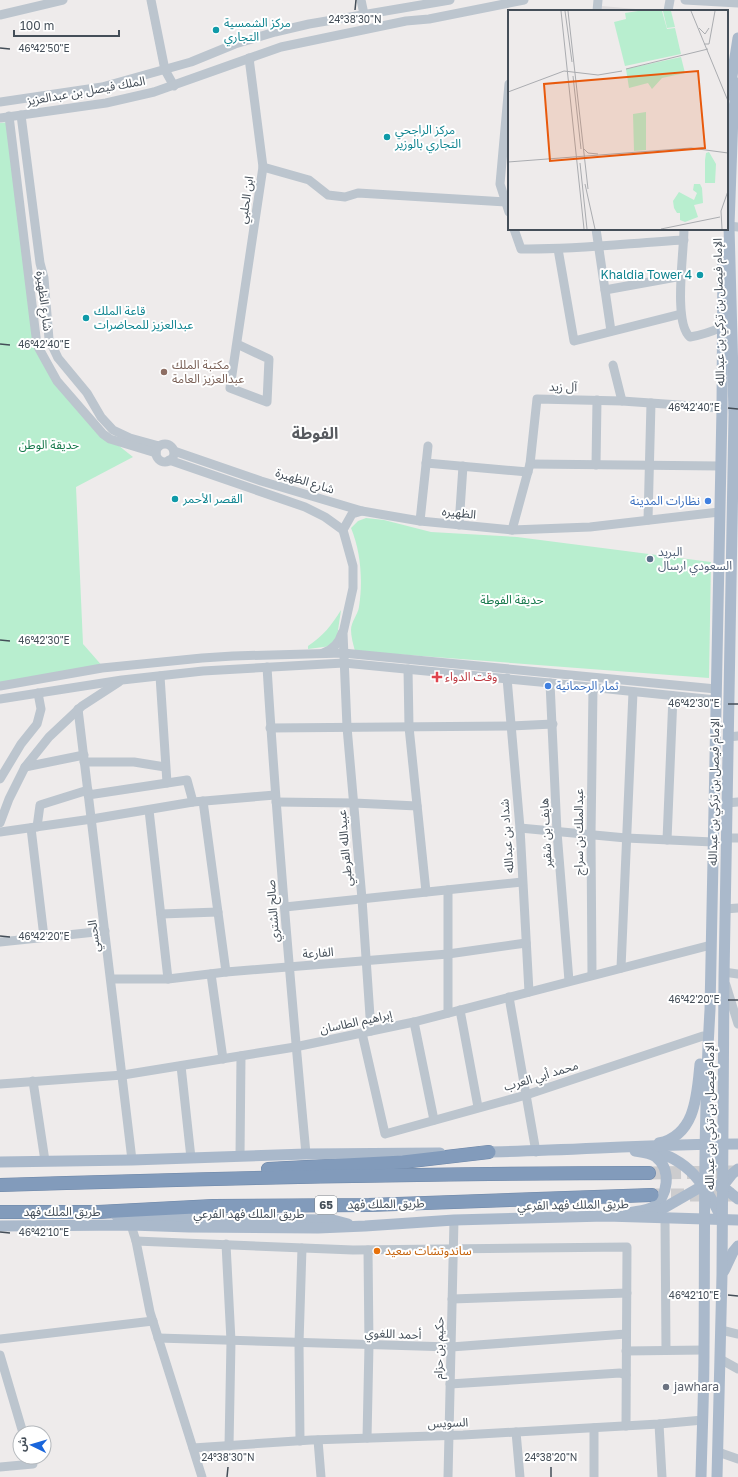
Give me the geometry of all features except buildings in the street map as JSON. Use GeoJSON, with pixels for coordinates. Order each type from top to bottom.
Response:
{"type":"FeatureCollection","features":[{"type":"Feature","properties":{"kind":"highway"},"geometry":{"type":"LineString","coordinates":[[190,1179],[204,1171],[325,1167],[403,1162],[489,1152]]}},
{"type":"Feature","properties":{"kind":"highway"},"geometry":{"type":"LineString","coordinates":[[0,1185],[190,1179],[517,1173],[649,1173]]}},
{"type":"Feature","properties":{"kind":"highway","name":"طريق الملك فهد"},"geometry":{"type":"LineString","coordinates":[[0,1212],[98,1212],[213,1206],[369,1205],[652,1195]]}},
{"type":"Feature","properties":{"kind":"main road","name":"الإمام فيصل بن تركي بن عبدالله"},"geometry":{"type":"LineString","coordinates":[[701,1477],[704,1350],[703,1220],[705,1101],[710,1010],[722,408],[722,327],[734,178],[732,85],[738,38]]}},
{"type":"Feature","properties":{"kind":"main road","name":"الإمام فيصل بن تركي بن عبدالله"},"geometry":{"type":"LineString","coordinates":[[732,85],[736,114],[732,136]]}},
{"type":"Feature","properties":{"kind":"main road","name":"الإمام فيصل بن تركي بن عبدالله"},"geometry":{"type":"LineString","coordinates":[[717,1477],[723,1220],[722,1186],[726,838],[732,802],[734,659],[736,414],[730,227]]}},
{"type":"Feature","properties":{"kind":"main road"},"geometry":{"type":"LineString","coordinates":[[0,1162],[132,1160],[306,1154],[536,1152],[661,1142],[675,1137],[685,1126],[692,1114],[697,1093],[703,1036],[710,1010]]}},
{"type":"Feature","properties":{"kind":"main road"},"geometry":{"type":"LineString","coordinates":[[606,1216],[657,1212],[704,1185],[723,1144]]}},
{"type":"Feature","properties":{"kind":"main road"},"geometry":{"type":"LineString","coordinates":[[611,1147],[738,1144]]}},
{"type":"Feature","properties":{"kind":"main road"},"geometry":{"type":"LineString","coordinates":[[705,1145],[722,1186],[738,1199]]}},
{"type":"Feature","properties":{"kind":"main road"},"geometry":{"type":"LineString","coordinates":[[611,1147],[651,1150],[672,1157],[685,1166],[704,1185],[723,1220]]}},
{"type":"Feature","properties":{"kind":"main road"},"geometry":{"type":"LineString","coordinates":[[606,1216],[649,1209],[654,1206],[665,1192],[666,1182],[664,1170],[656,1157],[611,1147]]}},
{"type":"Feature","properties":{"kind":"main road"},"geometry":{"type":"LineString","coordinates":[[703,1220],[722,1186],[738,1169]]}},
{"type":"Feature","properties":{"kind":"main road"},"geometry":{"type":"LineString","coordinates":[[98,1212],[141,1218],[333,1220],[359,1226]]}},
{"type":"Feature","properties":{"kind":"main road","name":"طريق الملك فهد الفرعي"},"geometry":{"type":"LineString","coordinates":[[0,1226],[132,1225],[318,1228],[454,1220],[606,1216],[665,1219],[738,1220]]}},
{"type":"Feature","properties":{"kind":"main road"},"geometry":{"type":"LineString","coordinates":[[722,1275],[733,1252],[738,1246]]}},
{"type":"Feature","properties":{"kind":"street"},"geometry":{"type":"LineString","coordinates":[[0,15],[63,0]]}},
{"type":"Feature","properties":{"kind":"street"},"geometry":{"type":"LineString","coordinates":[[151,0],[165,70],[174,86]]}},
{"type":"Feature","properties":{"kind":"street"},"geometry":{"type":"LineString","coordinates":[[361,0],[364,14]]}},
{"type":"Feature","properties":{"kind":"street","name":"الملك فيصل بن عبدالعزيز"},"geometry":{"type":"LineString","coordinates":[[0,102],[102,88],[191,62],[235,44],[275,32],[308,24],[450,0]]}},
{"type":"Feature","properties":{"kind":"street","name":"الملك فيصل بن عبدالعزيز"},"geometry":{"type":"LineString","coordinates":[[4,117],[106,102],[154,92],[281,47],[406,21],[514,7],[524,0]]}},
{"type":"Feature","properties":{"kind":"street"},"geometry":{"type":"LineString","coordinates":[[597,10],[598,0]]}},
{"type":"Feature","properties":{"kind":"street"},"geometry":{"type":"LineString","coordinates":[[668,10],[670,0]]}},
{"type":"Feature","properties":{"kind":"street"},"geometry":{"type":"LineString","coordinates":[[685,0],[738,3]]}},
{"type":"Feature","properties":{"kind":"street"},"geometry":{"type":"LineString","coordinates":[[429,18],[427,13],[430,4]]}},
{"type":"Feature","properties":{"kind":"street"},"geometry":{"type":"LineString","coordinates":[[403,8],[406,14],[406,21]]}},
{"type":"Feature","properties":{"kind":"street","name":"ابن الحلبي"},"geometry":{"type":"LineString","coordinates":[[237,344],[268,359],[266,402],[230,388],[263,167],[248,58]]}},
{"type":"Feature","properties":{"kind":"street","name":"شارع الظهيرة"},"geometry":{"type":"LineString","coordinates":[[21,115],[40,263],[44,278],[49,339],[58,358],[87,393],[101,417],[113,430],[157,450]]}},
{"type":"Feature","properties":{"kind":"street","name":"شارع الظهيرة"},"geometry":{"type":"LineString","coordinates":[[4,117],[37,345],[57,381],[103,434],[110,439],[157,450]]}},
{"type":"Feature","properties":{"kind":"street"},"geometry":{"type":"LineString","coordinates":[[508,125],[500,184],[508,209]]}},
{"type":"Feature","properties":{"kind":"street"},"geometry":{"type":"LineString","coordinates":[[263,167],[309,180],[328,195],[334,196],[345,197],[358,193],[506,202]]}},
{"type":"Feature","properties":{"kind":"street"},"geometry":{"type":"LineString","coordinates":[[514,230],[521,249],[558,250],[598,245],[684,240]]}},
{"type":"Feature","properties":{"kind":"street"},"geometry":{"type":"LineString","coordinates":[[596,230],[611,331]]}},
{"type":"Feature","properties":{"kind":"street"},"geometry":{"type":"LineString","coordinates":[[684,230],[681,314],[686,334],[690,337],[710,333],[722,327]]}},
{"type":"Feature","properties":{"kind":"street"},"geometry":{"type":"LineString","coordinates":[[558,250],[574,341],[681,314]]}},
{"type":"Feature","properties":{"kind":"street"},"geometry":{"type":"LineString","coordinates":[[605,290],[682,276]]}},
{"type":"Feature","properties":{"kind":"street"},"geometry":{"type":"LineString","coordinates":[[613,365],[622,401]]}},
{"type":"Feature","properties":{"kind":"street","name":"آل زيد"},"geometry":{"type":"LineString","coordinates":[[512,530],[529,468],[537,399],[622,401],[722,408]]}},
{"type":"Feature","properties":{"kind":"street"},"geometry":{"type":"LineString","coordinates":[[596,465],[597,400]]}},
{"type":"Feature","properties":{"kind":"street"},"geometry":{"type":"LineString","coordinates":[[648,520],[651,403]]}},
{"type":"Feature","properties":{"kind":"street","name":"شارع الظهيرة"},"geometry":{"type":"LineString","coordinates":[[343,530],[325,517],[305,506],[169,460],[162,461],[157,458],[157,450],[162,444],[168,444],[174,451],[260,481],[362,511]]}},
{"type":"Feature","properties":{"kind":"street"},"geometry":{"type":"LineString","coordinates":[[420,521],[428,446]]}},
{"type":"Feature","properties":{"kind":"street"},"geometry":{"type":"LineString","coordinates":[[169,460],[173,456],[174,451]]}},
{"type":"Feature","properties":{"kind":"street"},"geometry":{"type":"LineString","coordinates":[[426,463],[463,466],[529,468],[596,465],[720,466]]}},
{"type":"Feature","properties":{"kind":"street"},"geometry":{"type":"LineString","coordinates":[[458,525],[463,466]]}},
{"type":"Feature","properties":{"kind":"street"},"geometry":{"type":"LineString","coordinates":[[310,654],[323,653],[334,647],[341,637],[353,588],[353,566],[343,530],[352,514],[362,511]]}},
{"type":"Feature","properties":{"kind":"street","name":"الظهيره"},"geometry":{"type":"LineString","coordinates":[[362,511],[420,521],[512,530],[590,527],[719,512]]}},
{"type":"Feature","properties":{"kind":"street"},"geometry":{"type":"LineString","coordinates":[[344,624],[344,663]]}},
{"type":"Feature","properties":{"kind":"street"},"geometry":{"type":"LineString","coordinates":[[0,686],[110,667],[233,656],[344,653],[561,679],[578,686],[594,688],[672,696],[716,695]]}},
{"type":"Feature","properties":{"kind":"street"},"geometry":{"type":"LineString","coordinates":[[0,699],[122,680],[226,669],[344,663],[550,683],[561,679],[581,676],[716,695]]}},
{"type":"Feature","properties":{"kind":"street","name":"عبيدالله القرطبي"},"geometry":{"type":"LineString","coordinates":[[344,663],[347,727],[366,961],[366,1032],[385,1134]]}},
{"type":"Feature","properties":{"kind":"street","name":"صالح الشتري"},"geometry":{"type":"LineString","coordinates":[[267,667],[270,728],[289,967],[306,1154]]}},
{"type":"Feature","properties":{"kind":"street"},"geometry":{"type":"LineString","coordinates":[[408,670],[409,727],[426,892]]}},
{"type":"Feature","properties":{"kind":"street"},"geometry":{"type":"LineString","coordinates":[[160,676],[166,783]]}},
{"type":"Feature","properties":{"kind":"street"},"geometry":{"type":"LineString","coordinates":[[578,686],[575,683],[576,679],[581,676]]}},
{"type":"Feature","properties":{"kind":"street","name":"شداد بن عبدالله"},"geometry":{"type":"LineString","coordinates":[[507,678],[520,828],[529,992]]}},
{"type":"Feature","properties":{"kind":"street"},"geometry":{"type":"LineString","coordinates":[[0,823],[9,799],[25,767],[49,736],[78,709],[122,680]]}},
{"type":"Feature","properties":{"kind":"street","name":"هايف بن شقير"},"geometry":{"type":"LineString","coordinates":[[550,683],[557,832],[569,981]]}},
{"type":"Feature","properties":{"kind":"street","name":"عبدالملك بن سراج"},"geometry":{"type":"LineString","coordinates":[[592,975],[590,835],[594,688]]}},
{"type":"Feature","properties":{"kind":"street"},"geometry":{"type":"LineString","coordinates":[[621,968],[633,692]]}},
{"type":"Feature","properties":{"kind":"street"},"geometry":{"type":"LineString","coordinates":[[0,779],[22,744],[37,724],[41,709],[38,693]]}},
{"type":"Feature","properties":{"kind":"street"},"geometry":{"type":"LineString","coordinates":[[667,840],[672,696]]}},
{"type":"Feature","properties":{"kind":"street","name":"الحسي"},"geometry":{"type":"LineString","coordinates":[[78,709],[132,1160]]}},
{"type":"Feature","properties":{"kind":"street"},"geometry":{"type":"LineString","coordinates":[[270,728],[511,726],[553,724]]}},
{"type":"Feature","properties":{"kind":"street"},"geometry":{"type":"LineString","coordinates":[[25,767],[84,758],[134,762],[164,767]]}},
{"type":"Feature","properties":{"kind":"street"},"geometry":{"type":"LineString","coordinates":[[44,937],[34,827],[40,805],[88,792],[187,780],[198,802],[218,912],[226,972]]}},
{"type":"Feature","properties":{"kind":"street"},"geometry":{"type":"LineString","coordinates":[[0,832],[92,820],[198,802],[276,798],[417,806]]}},
{"type":"Feature","properties":{"kind":"street"},"geometry":{"type":"LineString","coordinates":[[149,810],[168,979]]}},
{"type":"Feature","properties":{"kind":"street"},"geometry":{"type":"LineString","coordinates":[[520,828],[626,838],[713,842]]}},
{"type":"Feature","properties":{"kind":"street"},"geometry":{"type":"LineString","coordinates":[[726,838],[738,838]]}},
{"type":"Feature","properties":{"kind":"street"},"geometry":{"type":"LineString","coordinates":[[285,907],[522,882]]}},
{"type":"Feature","properties":{"kind":"street"},"geometry":{"type":"LineString","coordinates":[[448,890],[448,1013]]}},
{"type":"Feature","properties":{"kind":"street"},"geometry":{"type":"LineString","coordinates":[[725,909],[738,908]]}},
{"type":"Feature","properties":{"kind":"street"},"geometry":{"type":"LineString","coordinates":[[160,914],[218,912]]}},
{"type":"Feature","properties":{"kind":"street"},"geometry":{"type":"LineString","coordinates":[[0,942],[105,930]]}},
{"type":"Feature","properties":{"kind":"street","name":"الفارعة"},"geometry":{"type":"LineString","coordinates":[[111,979],[168,979],[226,972],[448,954],[526,943]]}},
{"type":"Feature","properties":{"kind":"street","name":"إبراهيم الطاسان"},"geometry":{"type":"LineString","coordinates":[[1,1086],[33,1081],[123,1075],[296,1047],[414,1022],[711,945]]}},
{"type":"Feature","properties":{"kind":"street"},"geometry":{"type":"LineString","coordinates":[[211,974],[224,1059]]}},
{"type":"Feature","properties":{"kind":"street"},"geometry":{"type":"LineString","coordinates":[[738,974],[724,975],[738,1024]]}},
{"type":"Feature","properties":{"kind":"street"},"geometry":{"type":"LineString","coordinates":[[509,997],[536,1152]]}},
{"type":"Feature","properties":{"kind":"street"},"geometry":{"type":"LineString","coordinates":[[460,1010],[478,1107]]}},
{"type":"Feature","properties":{"kind":"street"},"geometry":{"type":"LineString","coordinates":[[414,1022],[434,1120]]}},
{"type":"Feature","properties":{"kind":"street","name":"محمد أبي العرب"},"geometry":{"type":"LineString","coordinates":[[385,1134],[526,1094],[703,1036]]}},
{"type":"Feature","properties":{"kind":"street"},"geometry":{"type":"LineString","coordinates":[[240,1156],[241,1056]]}},
{"type":"Feature","properties":{"kind":"street"},"geometry":{"type":"LineString","coordinates":[[181,1066],[191,1158]]}},
{"type":"Feature","properties":{"kind":"street"},"geometry":{"type":"LineString","coordinates":[[33,1081],[45,1161]]}},
{"type":"Feature","properties":{"kind":"street"},"geometry":{"type":"LineString","coordinates":[[665,1219],[666,1350]]}},
{"type":"Feature","properties":{"kind":"street","name":"حكيم بن حزام"},"geometry":{"type":"LineString","coordinates":[[448,1477],[454,1220]]}},
{"type":"Feature","properties":{"kind":"street"},"geometry":{"type":"LineString","coordinates":[[132,1225],[153,1321],[202,1477]]}},
{"type":"Feature","properties":{"kind":"street"},"geometry":{"type":"LineString","coordinates":[[136,1241],[368,1250],[627,1247],[626,1426]]}},
{"type":"Feature","properties":{"kind":"street"},"geometry":{"type":"LineString","coordinates":[[226,1244],[230,1340],[229,1446]]}},
{"type":"Feature","properties":{"kind":"street"},"geometry":{"type":"LineString","coordinates":[[300,1441],[299,1343],[302,1248]]}},
{"type":"Feature","properties":{"kind":"street"},"geometry":{"type":"LineString","coordinates":[[367,1438],[369,1345],[368,1250]]}},
{"type":"Feature","properties":{"kind":"street"},"geometry":{"type":"LineString","coordinates":[[452,1299],[627,1293]]}},
{"type":"Feature","properties":{"kind":"street"},"geometry":{"type":"LineString","coordinates":[[0,1339],[153,1321]]}},
{"type":"Feature","properties":{"kind":"street"},"geometry":{"type":"LineString","coordinates":[[721,1330],[738,1334]]}},
{"type":"Feature","properties":{"kind":"street","name":"أحمد اللغوي"},"geometry":{"type":"LineString","coordinates":[[158,1338],[451,1347],[626,1334]]}},
{"type":"Feature","properties":{"kind":"street"},"geometry":{"type":"LineString","coordinates":[[626,1351],[704,1350]]}},
{"type":"Feature","properties":{"kind":"street"},"geometry":{"type":"LineString","coordinates":[[0,1354],[21,1425]]}},
{"type":"Feature","properties":{"kind":"street"},"geometry":{"type":"LineString","coordinates":[[720,1359],[738,1369]]}},
{"type":"Feature","properties":{"kind":"street"},"geometry":{"type":"LineString","coordinates":[[450,1384],[620,1373],[626,1375]]}},
{"type":"Feature","properties":{"kind":"street","name":"السويس"},"geometry":{"type":"LineString","coordinates":[[193,1448],[318,1440],[594,1428],[702,1420]]}},
{"type":"Feature","properties":{"kind":"street"},"geometry":{"type":"LineString","coordinates":[[659,1424],[662,1477]]}},
{"type":"Feature","properties":{"kind":"street"},"geometry":{"type":"LineString","coordinates":[[594,1428],[594,1477]]}},
{"type":"Feature","properties":{"kind":"street"},"geometry":{"type":"LineString","coordinates":[[516,1432],[520,1477]]}},
{"type":"Feature","properties":{"kind":"street"},"geometry":{"type":"LineString","coordinates":[[318,1440],[321,1477]]}},
{"type":"Feature","properties":{"kind":"street"},"geometry":{"type":"LineString","coordinates":[[718,1452],[738,1459]]}},
{"type":"Feature","properties":{"kind":"street"},"geometry":{"type":"LineString","coordinates":[[0,1467],[22,1465]]}},
{"type":"Feature","properties":{"kind":"shaded area"},"geometry":{"type":"Polygon","coordinates":[[[602,6],[647,10],[601,10],[602,6]]]}},
{"type":"Feature","properties":{"kind":"green space","name":"حديقة الوطن"},"geometry":{"type":"Polygon","coordinates":[[[9,122],[38,345],[59,381],[104,434],[133,457],[76,487],[83,644],[104,668],[0,686],[0,123],[9,122]]]}},
{"type":"Feature","properties":{"kind":"green space","name":"حديقة الفوطة"},"geometry":{"type":"Polygon","coordinates":[[[366,518],[384,520],[431,532],[517,537],[711,562],[709,678],[355,651],[351,630],[359,607],[361,577],[357,547],[351,528],[358,521],[366,518]]]}},
{"type":"Feature","properties":{"kind":"green space"},"geometry":{"type":"Polygon","coordinates":[[[341,610],[337,637],[331,646],[308,649],[308,646],[327,630],[341,610]]]}},
{"type":"Feature","properties":{"kind":"tunnel"},"geometry":{"type":"LineString","coordinates":[[649,1173],[734,1172]]}},
{"type":"Feature","properties":{"kind":"tunnel"},"geometry":{"type":"LineString","coordinates":[[652,1195],[734,1195]]}},
{"type":"Feature","properties":{"kind":"place","name":"مركز الشمسية التجاري"},"geometry":{"type":"Point","coordinates":[216,30]}},
{"type":"Feature","properties":{"kind":"place","name":"مركز الراجحي التجاري بالوزير"},"geometry":{"type":"Point","coordinates":[387,137]}},
{"type":"Feature","properties":{"kind":"place","name":"Khaldia Tower 4"},"geometry":{"type":"Point","coordinates":[700,275]}},
{"type":"Feature","properties":{"kind":"place","name":"قاعة الملك عبدالعزيز للمحاضرات"},"geometry":{"type":"Point","coordinates":[86,318]}},
{"type":"Feature","properties":{"kind":"place","name":"مكتبة الملك عبدالعزيز العامة"},"geometry":{"type":"Point","coordinates":[164,372]}},
{"type":"Feature","properties":{"kind":"place","name":"القصر الأحمر"},"geometry":{"type":"Point","coordinates":[175,499]}},
{"type":"Feature","properties":{"kind":"place","name":"نظارات المدينة"},"geometry":{"type":"Point","coordinates":[708,501]}},
{"type":"Feature","properties":{"kind":"place","name":"البريد السعودي ارسال"},"geometry":{"type":"Point","coordinates":[650,559]}},
{"type":"Feature","properties":{"kind":"place","name":"وقت الدواء"},"geometry":{"type":"Point","coordinates":[437,677]}},
{"type":"Feature","properties":{"kind":"place","name":"ثمار الرحمانية"},"geometry":{"type":"Point","coordinates":[548,686]}},
{"type":"Feature","properties":{"kind":"place","name":"ساندوتشات سعيد"},"geometry":{"type":"Point","coordinates":[377,1251]}},
{"type":"Feature","properties":{"kind":"place","name":"jawhara"},"geometry":{"type":"Point","coordinates":[666,1387]}},
{"type":"Feature","properties":{"kind":"district","name":"الفوطة"},"geometry":{"type":"Point","coordinates":[315,433]}}]}
